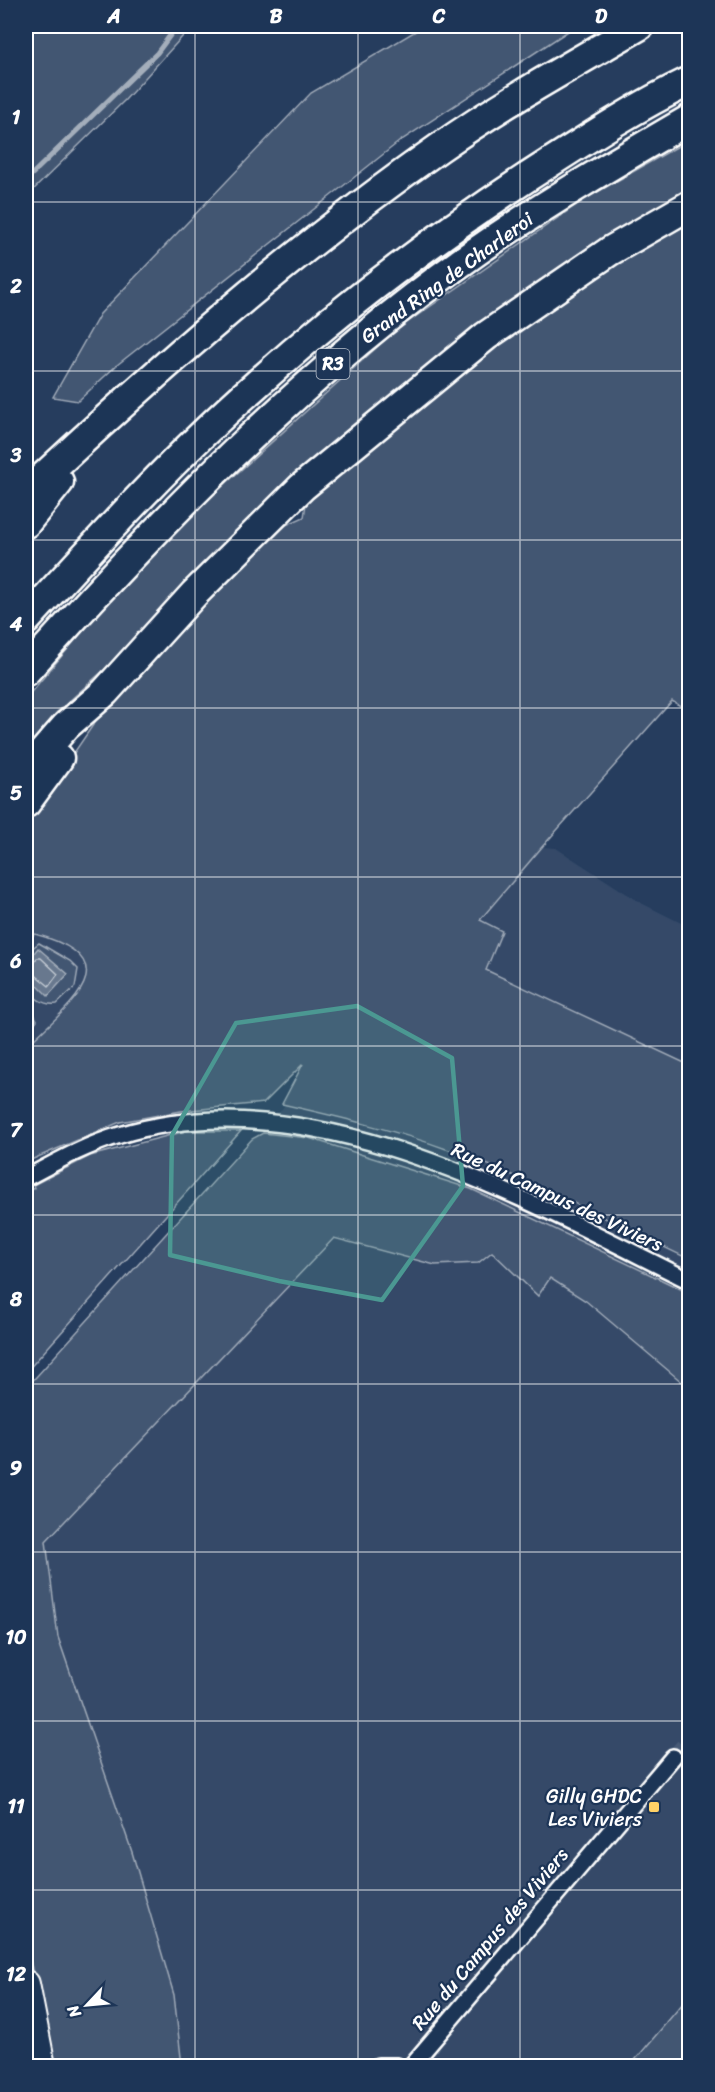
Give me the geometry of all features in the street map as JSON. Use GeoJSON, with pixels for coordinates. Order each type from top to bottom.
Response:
{"type":"FeatureCollection","features":[{"type":"Feature","properties":{"kind":"highway"},"geometry":{"type":"LineString","coordinates":[[26,493],[252,291],[439,148],[529,90],[639,26]]}},
{"type":"Feature","properties":{"kind":"highway","name":"Grand Ring de Charleroi"},"geometry":{"type":"LineString","coordinates":[[26,620],[164,472],[256,384],[356,300],[456,224],[566,152],[690,81]]}},
{"type":"Feature","properties":{"kind":"highway","name":"Grand Ring de Charleroi"},"geometry":{"type":"LineString","coordinates":[[26,670],[102,586],[189,496],[281,408],[377,327],[477,251],[583,182],[690,119]]}},
{"type":"Feature","properties":{"kind":"highway"},"geometry":{"type":"LineString","coordinates":[[26,772],[66,726],[105,692],[194,594],[302,487],[486,336],[610,251],[690,205]]}},
{"type":"Feature","properties":{"kind":"highway"},"geometry":{"type":"LineString","coordinates":[[26,523],[113,415]]}},
{"type":"Feature","properties":{"kind":"highway"},"geometry":{"type":"LineString","coordinates":[[26,803],[105,692]]}},
{"type":"Feature","properties":{"kind":"highway"},"geometry":{"type":"LineString","coordinates":[[26,1984],[42,2067]]}},
{"type":"Feature","properties":{"kind":"street","name":"Rue du Campus des Viviers"},"geometry":{"type":"LineString","coordinates":[[27,1178],[71,1154],[122,1134],[184,1122],[268,1121],[300,1126],[427,1160],[494,1186],[551,1212],[690,1281]]}},
{"type":"Feature","properties":{"kind":"street","name":"Rue du Campus des Viviers"},"geometry":{"type":"LineString","coordinates":[[411,2067],[673,1757]]}},
{"type":"Feature","properties":{"kind":"street"},"geometry":{"type":"LineString","coordinates":[[378,2067],[397,2067]]}},
{"type":"Feature","properties":{"kind":"highlighted area"},"geometry":{"type":"Polygon","coordinates":[[[357,1006],[452,1058],[463,1186],[382,1300],[279,1281],[170,1255],[172,1135],[236,1023],[357,1006]]]}},
{"type":"Feature","properties":{"kind":"shaded area"},"geometry":{"type":"Polygon","coordinates":[[[26,26],[192,26],[125,100],[26,197],[26,26]]]}},
{"type":"Feature","properties":{"kind":"shaded area"},"geometry":{"type":"Polygon","coordinates":[[[424,26],[576,26],[400,141],[117,365],[78,401],[53,397],[100,314],[311,93],[424,26]]]}},
{"type":"Feature","properties":{"kind":"shaded area"},"geometry":{"type":"Polygon","coordinates":[[[689,140],[689,196],[529,289],[57,712],[26,748],[26,698],[152,550],[395,331],[585,199],[689,140]]]}},
{"type":"Feature","properties":{"kind":"shaded area"},"geometry":{"type":"Polygon","coordinates":[[[689,220],[689,711],[672,701],[480,920],[502,931],[486,970],[689,1065],[689,1259],[541,1187],[480,1161],[387,1130],[282,1104],[303,1064],[264,1103],[181,1111],[120,1122],[26,1162],[26,1047],[73,1000],[83,985],[86,971],[81,957],[65,945],[35,934],[26,940],[26,823],[106,706],[191,608],[286,525],[304,517],[306,504],[323,484],[546,305],[689,220]]]}},
{"type":"Feature","properties":{"kind":"shaded area"},"geometry":{"type":"Polygon","coordinates":[[[542,847],[556,848],[641,903],[689,927],[689,1079],[482,980],[501,932],[480,921],[542,847]]]}},
{"type":"Feature","properties":{"kind":"shaded area"},"geometry":{"type":"Polygon","coordinates":[[[35,934],[62,943],[77,952],[86,965],[86,978],[81,994],[26,1047],[26,1035],[34,1027],[34,1011],[26,999],[26,940],[35,934]]]}},
{"type":"Feature","properties":{"kind":"shaded area"},"geometry":{"type":"Polygon","coordinates":[[[39,943],[70,961],[78,969],[75,987],[57,1004],[47,1004],[38,1000],[28,989],[25,981],[26,953],[39,943]]]}},
{"type":"Feature","properties":{"kind":"shaded area"},"geometry":{"type":"Polygon","coordinates":[[[26,999],[37,1020],[26,1035],[26,999]]]}},
{"type":"Feature","properties":{"kind":"shaded area"},"geometry":{"type":"Polygon","coordinates":[[[285,1105],[382,1128],[449,1150],[513,1175],[689,1259],[689,1996],[630,2066],[53,2066],[26,1941],[26,1388],[252,1139],[263,1133],[285,1105]]]}},
{"type":"Feature","properties":{"kind":"shaded area"},"geometry":{"type":"Polygon","coordinates":[[[186,1131],[241,1131],[26,1372],[26,1249],[30,1224],[27,1192],[34,1188],[33,1185],[90,1156],[186,1131]]]}},
{"type":"Feature","properties":{"kind":"shaded area"},"geometry":{"type":"Polygon","coordinates":[[[263,1133],[309,1138],[471,1189],[689,1293],[689,1388],[586,1301],[550,1278],[538,1296],[492,1252],[478,1263],[435,1265],[334,1238],[46,1541],[58,1637],[132,1852],[174,1995],[182,2066],[53,2066],[26,1941],[26,1388],[252,1139],[263,1133]]]}},
{"type":"Feature","properties":{"kind":"shaded area"},"geometry":{"type":"Polygon","coordinates":[[[689,1996],[689,2066],[630,2066],[689,1996]]]}},
{"type":"Feature","properties":{"kind":"water"},"geometry":{"type":"Polygon","coordinates":[[[38,948],[68,974],[48,996],[26,974],[26,963],[38,948]]]}},
{"type":"Feature","properties":{"kind":"waterway"},"geometry":{"type":"LineString","coordinates":[[26,180],[157,53],[177,26]]}},
{"type":"Feature","properties":{"kind":"waterway"},"geometry":{"type":"LineString","coordinates":[[26,898],[29,895]]}},
{"type":"Feature","properties":{"kind":"tunnel"},"geometry":{"type":"LineString","coordinates":[[673,1757],[690,1738]]}},
{"type":"Feature","properties":{"kind":"place","name":"Gilly GHDC Les Viviers"},"geometry":{"type":"Point","coordinates":[654,1807]}}]}
